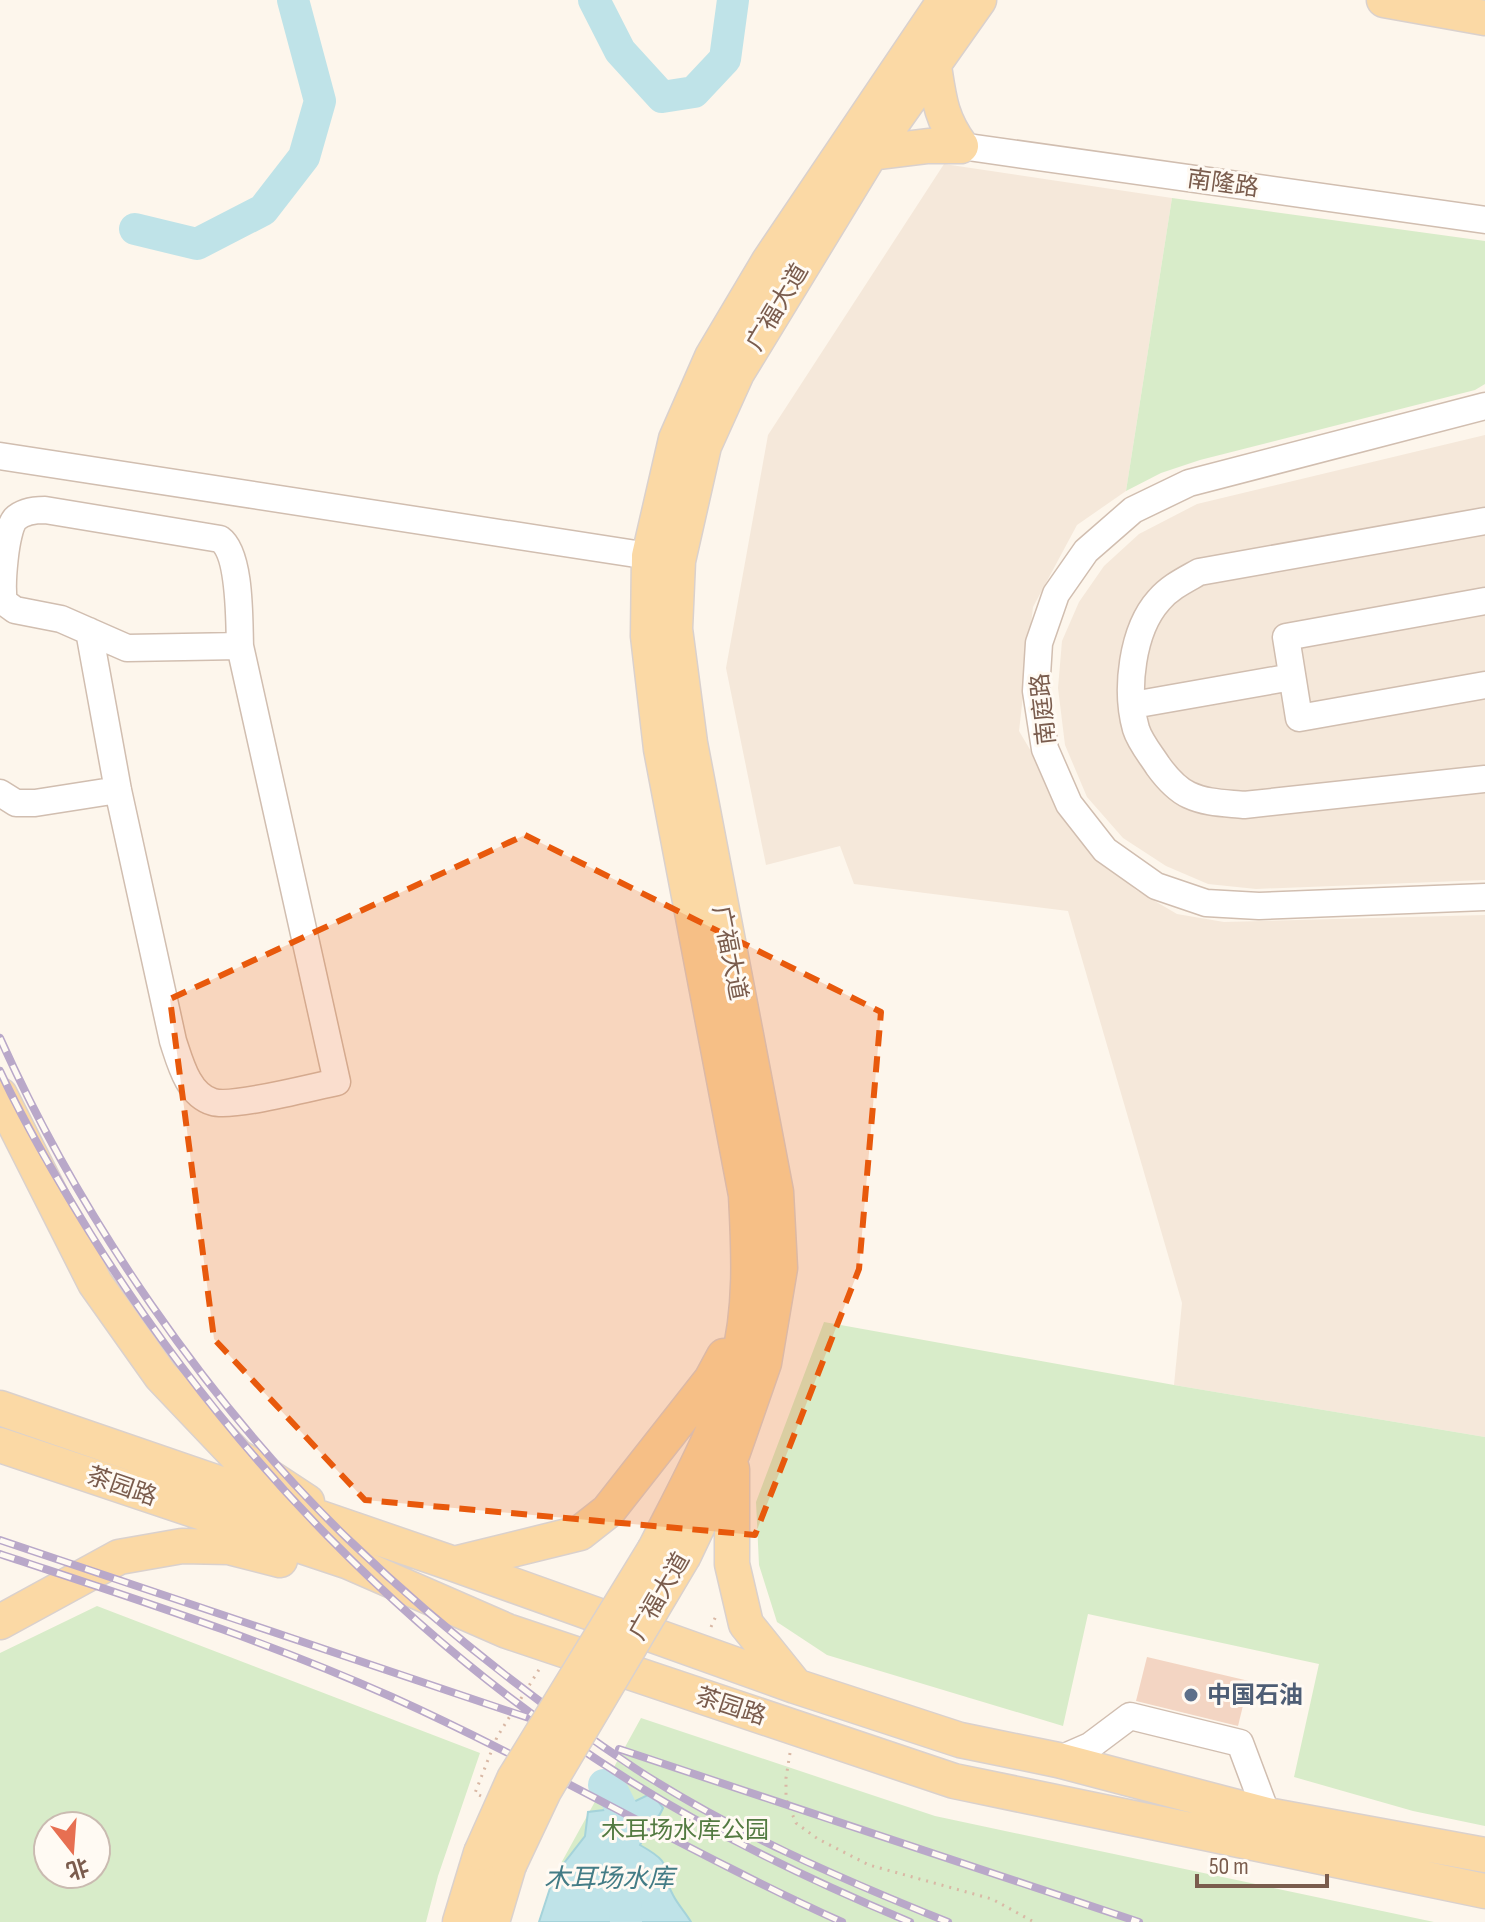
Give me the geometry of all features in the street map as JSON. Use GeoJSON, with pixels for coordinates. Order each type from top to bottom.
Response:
{"type":"FeatureCollection","features":[{"type":"Feature","properties":{"kind":"main road","name":"广福大道"},"geometry":{"type":"LineString","coordinates":[[670,1552],[737,1365],[750,1266],[746,1195],[661,749],[648,636],[649,556],[676,439],[712,357],[769,261],[945,0]]}},
{"type":"Feature","properties":{"kind":"main road","name":"广福大道"},"geometry":{"type":"LineString","coordinates":[[460,1922],[495,1859],[544,1791],[670,1552],[733,1452],[764,1363],[780,1268],[776,1192],[690,743],[675,629],[678,561],[704,446],[737,373],[871,153],[979,0]]}},
{"type":"Feature","properties":{"kind":"main road"},"geometry":{"type":"LineString","coordinates":[[1384,0],[1485,18]]}},
{"type":"Feature","properties":{"kind":"main road"},"geometry":{"type":"LineString","coordinates":[[934,66],[946,126],[961,146]]}},
{"type":"Feature","properties":{"kind":"main road"},"geometry":{"type":"LineString","coordinates":[[871,153],[928,146],[961,146]]}},
{"type":"Feature","properties":{"kind":"main road"},"geometry":{"type":"LineString","coordinates":[[0,1095],[95,1283],[161,1376],[237,1456],[351,1531]]}},
{"type":"Feature","properties":{"kind":"main road"},"geometry":{"type":"LineString","coordinates":[[454,1564],[580,1533],[608,1511],[711,1380],[745,1317]]}},
{"type":"Feature","properties":{"kind":"main road","name":"茶园路"},"geometry":{"type":"LineString","coordinates":[[0,1408],[454,1564],[795,1686],[960,1740],[1058,1760],[1267,1815],[1485,1855]]}},
{"type":"Feature","properties":{"kind":"main road","name":"茶园路"},"geometry":{"type":"LineString","coordinates":[[0,1445],[349,1562],[507,1631],[954,1781],[1485,1891]]}},
{"type":"Feature","properties":{"kind":"main road"},"geometry":{"type":"LineString","coordinates":[[733,1452],[732,1564],[746,1624],[795,1686]]}},
{"type":"Feature","properties":{"kind":"main road"},"geometry":{"type":"LineString","coordinates":[[0,1622],[119,1557],[182,1546],[229,1547],[283,1561],[507,1631]]}},
{"type":"Feature","properties":{"kind":"main road","name":"广福大道"},"geometry":{"type":"LineString","coordinates":[[492,1922],[495,1859]]}},
{"type":"Feature","properties":{"kind":"street","name":"南隆路"},"geometry":{"type":"LineString","coordinates":[[961,146],[1485,220]]}},
{"type":"Feature","properties":{"kind":"street","name":"南庭路"},"geometry":{"type":"LineString","coordinates":[[1485,406],[1189,483],[1133,510],[1086,551],[1056,594],[1039,643],[1036,691],[1045,749],[1069,804],[1105,850],[1156,886],[1206,903],[1259,906],[1485,897]]}},
{"type":"Feature","properties":{"kind":"street"},"geometry":{"type":"LineString","coordinates":[[0,456],[649,556]]}},
{"type":"Feature","properties":{"kind":"street"},"geometry":{"type":"LineString","coordinates":[[89,631],[118,790],[173,1041],[183,1073],[197,1091],[212,1102],[244,1101],[337,1082],[240,646],[238,588],[228,549],[220,539],[60,512],[29,511],[15,519],[9,532],[2,591],[4,602],[15,610],[61,619],[89,631],[127,648],[240,646]]}},
{"type":"Feature","properties":{"kind":"street"},"geometry":{"type":"LineString","coordinates":[[1485,521],[1199,572],[1172,587],[1157,601],[1142,629],[1134,648],[1133,705],[1136,730],[1168,780],[1187,795],[1214,802],[1244,805],[1485,779]]}},
{"type":"Feature","properties":{"kind":"street"},"geometry":{"type":"LineString","coordinates":[[1485,601],[1286,637],[1299,718],[1485,685]]}},
{"type":"Feature","properties":{"kind":"street"},"geometry":{"type":"LineString","coordinates":[[1133,705],[1292,677]]}},
{"type":"Feature","properties":{"kind":"street"},"geometry":{"type":"LineString","coordinates":[[0,793],[16,803],[35,803],[118,790]]}},
{"type":"Feature","properties":{"kind":"street"},"geometry":{"type":"LineString","coordinates":[[1058,1760],[1090,1746],[1130,1716],[1240,1743],[1267,1815]]}},
{"type":"Feature","properties":{"kind":"path"},"geometry":{"type":"LineString","coordinates":[[475,1793],[497,1737],[542,1665]]}},
{"type":"Feature","properties":{"kind":"path"},"geometry":{"type":"LineString","coordinates":[[791,1752],[786,1799],[796,1823],[818,1839],[869,1865],[992,1899],[1034,1922]]}},
{"type":"Feature","properties":{"kind":"highlighted area"},"geometry":{"type":"Polygon","coordinates":[[[525,835],[881,1012],[859,1269],[755,1535],[365,1500],[214,1339],[170,999],[525,835]]]}},
{"type":"Feature","properties":{"kind":"shaded area"},"geometry":{"type":"Polygon","coordinates":[[[944,164],[1172,198],[1126,491],[1077,525],[1033,607],[1019,731],[1089,849],[1136,890],[1177,914],[1224,922],[1485,915],[1485,1437],[1174,1385],[1182,1303],[1068,911],[854,884],[840,846],[766,865],[726,668],[768,435],[944,164]]]}},
{"type":"Feature","properties":{"kind":"shaded area"},"geometry":{"type":"Polygon","coordinates":[[[1485,435],[1485,880],[1256,889],[1208,884],[1166,866],[1123,838],[1087,797],[1065,745],[1058,688],[1062,641],[1079,602],[1104,566],[1139,534],[1197,504],[1485,435]]]}},
{"type":"Feature","properties":{"kind":"green space"},"geometry":{"type":"Polygon","coordinates":[[[1172,198],[1485,241],[1485,384],[1475,390],[1200,460],[1161,473],[1126,491],[1172,198]]]}},
{"type":"Feature","properties":{"kind":"green space"},"geometry":{"type":"Polygon","coordinates":[[[824,1322],[1485,1437],[1485,1826],[1413,1811],[1294,1777],[1319,1664],[1088,1614],[1063,1726],[827,1655],[777,1622],[759,1565],[756,1502],[824,1322]]]}},
{"type":"Feature","properties":{"kind":"green space"},"geometry":{"type":"Polygon","coordinates":[[[97,1606],[480,1753],[438,1876],[426,1922],[0,1922],[0,1653],[97,1606]]]}},
{"type":"Feature","properties":{"kind":"green space","name":"木耳场水库公园"},"geometry":{"type":"Polygon","coordinates":[[[641,1718],[935,1816],[1434,1922],[539,1922],[554,1876],[641,1718]]]}},
{"type":"Feature","properties":{"kind":"water","name":"木耳场水库"},"geometry":{"type":"Polygon","coordinates":[[[652,1793],[663,1808],[640,1845],[663,1863],[673,1895],[691,1922],[539,1922],[554,1876],[585,1836],[588,1812],[621,1808],[652,1793]]]}},
{"type":"Feature","properties":{"kind":"building"},"geometry":{"type":"Polygon","coordinates":[[[1147,1657],[1249,1681],[1238,1726],[1136,1701],[1147,1657]]]}},
{"type":"Feature","properties":{"kind":"waterway"},"geometry":{"type":"LineString","coordinates":[[135,229],[197,244],[263,210],[304,157],[320,101],[293,0]]}},
{"type":"Feature","properties":{"kind":"waterway"},"geometry":{"type":"LineString","coordinates":[[594,0],[620,51],[662,97],[694,92],[725,59],[733,0]]}},
{"type":"Feature","properties":{"kind":"waterway"},"geometry":{"type":"LineString","coordinates":[[604,1785],[614,1794],[621,1808],[626,1922]]}},
{"type":"Feature","properties":{"kind":"railway"},"geometry":{"type":"LineString","coordinates":[[0,1038],[68,1173],[152,1305],[246,1429],[297,1487],[382,1571],[524,1689],[673,1792],[788,1853],[948,1922]]}},
{"type":"Feature","properties":{"kind":"railway"},"geometry":{"type":"LineString","coordinates":[[0,1071],[43,1154],[90,1233],[143,1314],[201,1392],[263,1466],[329,1537],[399,1605],[472,1668],[549,1727],[630,1781],[697,1821],[767,1857],[910,1922]]}},
{"type":"Feature","properties":{"kind":"railway"},"geometry":{"type":"LineString","coordinates":[[0,1540],[532,1719]]}},
{"type":"Feature","properties":{"kind":"railway"},"geometry":{"type":"LineString","coordinates":[[0,1554],[247,1638],[344,1676],[449,1724],[842,1922]]}},
{"type":"Feature","properties":{"kind":"railway"},"geometry":{"type":"LineString","coordinates":[[619,1749],[1139,1922]]}},
{"type":"Feature","properties":{"kind":"place","name":"中国石油"},"geometry":{"type":"Point","coordinates":[1191,1695]}}]}
